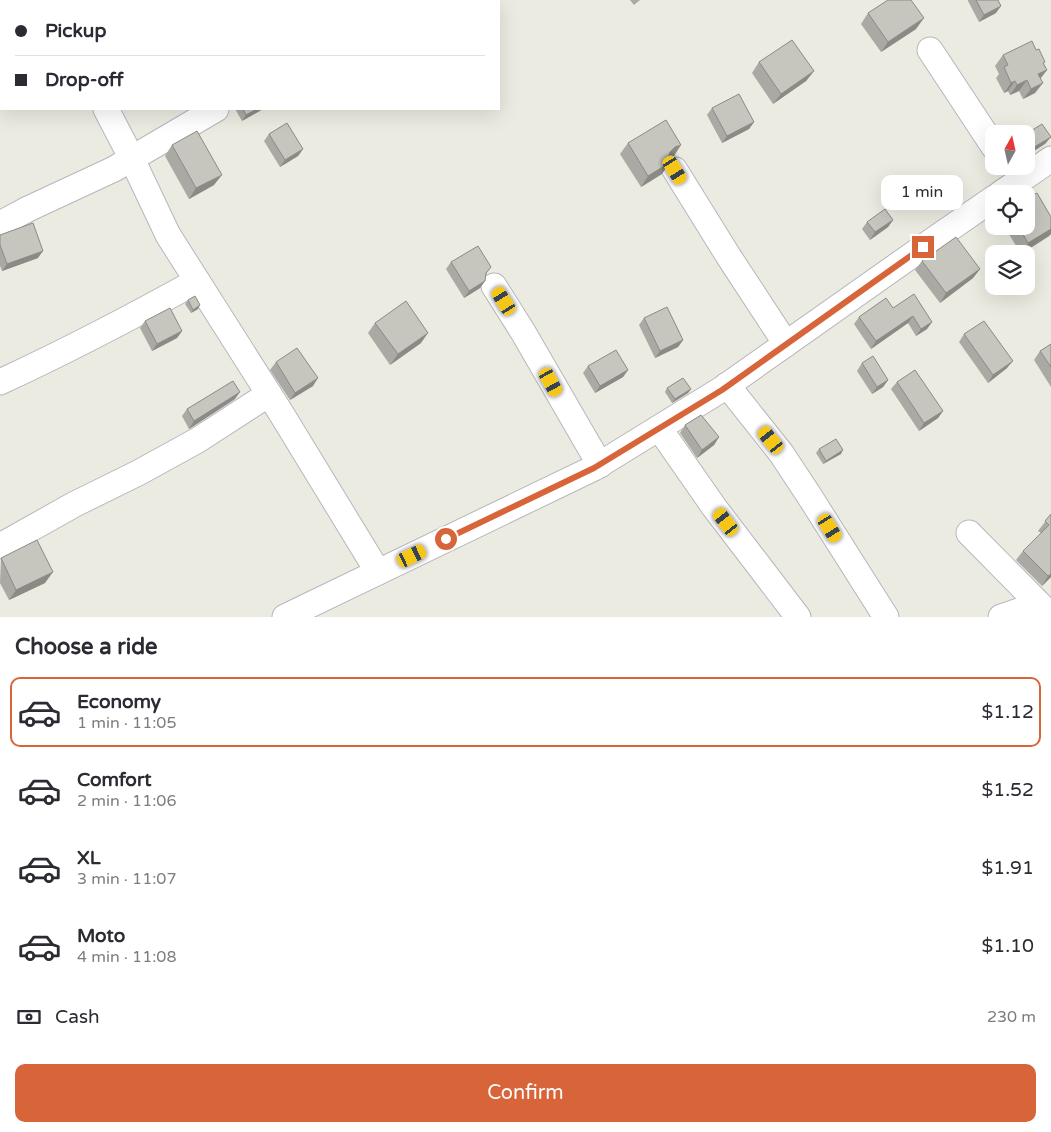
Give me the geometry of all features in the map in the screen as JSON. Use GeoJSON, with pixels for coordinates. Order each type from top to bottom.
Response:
{"type":"FeatureCollection","features":[{"type":"Feature","properties":{"kind":"street"},"geometry":{"type":"LineString","coordinates":[[930,50],[985,133]]}},
{"type":"Feature","properties":{"kind":"street"},"geometry":{"type":"LineString","coordinates":[[107,110],[132,158],[168,235],[378,572]]}},
{"type":"Feature","properties":{"kind":"street"},"geometry":{"type":"LineString","coordinates":[[0,224],[114,169],[214,110]]}},
{"type":"Feature","properties":{"kind":"street"},"geometry":{"type":"LineString","coordinates":[[1007,181],[1051,159]]}},
{"type":"Feature","properties":{"kind":"street"},"geometry":{"type":"LineString","coordinates":[[675,170],[786,344]]}},
{"type":"Feature","properties":{"kind":"street"},"geometry":{"type":"LineString","coordinates":[[285,617],[600,464],[727,386],[985,204]]}},
{"type":"Feature","properties":{"kind":"street"},"geometry":{"type":"LineString","coordinates":[[0,382],[44,362],[197,281]]}},
{"type":"Feature","properties":{"kind":"street"},"geometry":{"type":"LineString","coordinates":[[494,286],[600,464]]}},
{"type":"Feature","properties":{"kind":"street"},"geometry":{"type":"LineString","coordinates":[[727,386],[782,453],[886,617]]}},
{"type":"Feature","properties":{"kind":"street"},"geometry":{"type":"LineString","coordinates":[[0,546],[75,504],[138,473],[198,440],[268,394]]}},
{"type":"Feature","properties":{"kind":"street"},"geometry":{"type":"LineString","coordinates":[[660,428],[714,507],[798,617]]}},
{"type":"Feature","properties":{"kind":"street"},"geometry":{"type":"LineString","coordinates":[[969,533],[1045,610]]}},
{"type":"Feature","properties":{"kind":"street"},"geometry":{"type":"LineString","coordinates":[[1000,617],[1045,610]]}},
{"type":"Feature","properties":{"kind":"building"},"geometry":{"type":"Polygon","coordinates":[[[888,0],[911,0],[924,18],[888,42],[868,13],[888,0]]]}},
{"type":"Feature","properties":{"kind":"building"},"geometry":{"type":"Polygon","coordinates":[[[976,0],[998,0],[1001,6],[984,15],[976,0]]]}},
{"type":"Feature","properties":{"kind":"building"},"geometry":{"type":"Polygon","coordinates":[[[792,40],[814,71],[781,94],[759,62],[792,40]]]}},
{"type":"Feature","properties":{"kind":"building"},"geometry":{"type":"Polygon","coordinates":[[[1032,41],[1036,50],[1039,49],[1047,70],[1038,74],[1043,83],[1031,89],[1027,80],[1017,85],[1015,81],[1011,83],[1004,67],[1008,65],[1003,55],[1032,41]]]}},
{"type":"Feature","properties":{"kind":"building"},"geometry":{"type":"Polygon","coordinates":[[[739,94],[754,122],[727,136],[712,108],[739,94]]]}},
{"type":"Feature","properties":{"kind":"building"},"geometry":{"type":"Polygon","coordinates":[[[244,110],[255,110],[246,115],[244,110]]]}},
{"type":"Feature","properties":{"kind":"building"},"geometry":{"type":"Polygon","coordinates":[[[666,120],[681,145],[675,147],[670,152],[669,163],[648,176],[628,143],[666,120]]]}},
{"type":"Feature","properties":{"kind":"building"},"geometry":{"type":"Polygon","coordinates":[[[287,123],[303,149],[285,160],[269,134],[287,123]]]}},
{"type":"Feature","properties":{"kind":"building"},"geometry":{"type":"Polygon","coordinates":[[[1042,124],[1051,137],[1035,147],[1035,128],[1042,124]]]}},
{"type":"Feature","properties":{"kind":"building"},"geometry":{"type":"Polygon","coordinates":[[[197,131],[222,175],[196,188],[172,145],[197,131]]]}},
{"type":"Feature","properties":{"kind":"building"},"geometry":{"type":"Polygon","coordinates":[[[1037,193],[1051,217],[1051,229],[1028,243],[1023,235],[1035,235],[1035,194],[1037,193]]]}},
{"type":"Feature","properties":{"kind":"building"},"geometry":{"type":"Polygon","coordinates":[[[885,209],[893,220],[875,232],[867,222],[885,209]]]}},
{"type":"Feature","properties":{"kind":"building"},"geometry":{"type":"Polygon","coordinates":[[[33,223],[43,251],[7,264],[0,245],[0,235],[33,223]]]}},
{"type":"Feature","properties":{"kind":"building"},"geometry":{"type":"Polygon","coordinates":[[[956,237],[980,269],[946,293],[922,261],[956,237]]]}},
{"type":"Feature","properties":{"kind":"building"},"geometry":{"type":"Polygon","coordinates":[[[478,246],[491,267],[486,273],[485,281],[469,291],[451,262],[478,246]]]}},
{"type":"Feature","properties":{"kind":"building"},"geometry":{"type":"Polygon","coordinates":[[[914,294],[932,322],[921,329],[913,316],[876,341],[859,317],[886,298],[893,308],[914,294]]]}},
{"type":"Feature","properties":{"kind":"building"},"geometry":{"type":"Polygon","coordinates":[[[195,296],[200,305],[193,310],[188,300],[195,296]]]}},
{"type":"Feature","properties":{"kind":"building"},"geometry":{"type":"Polygon","coordinates":[[[406,301],[428,333],[398,354],[375,323],[406,301]]]}},
{"type":"Feature","properties":{"kind":"building"},"geometry":{"type":"Polygon","coordinates":[[[667,307],[683,340],[660,351],[644,318],[667,307]]]}},
{"type":"Feature","properties":{"kind":"building"},"geometry":{"type":"Polygon","coordinates":[[[170,308],[182,331],[157,344],[145,321],[170,308]]]}},
{"type":"Feature","properties":{"kind":"building"},"geometry":{"type":"Polygon","coordinates":[[[984,321],[1013,361],[993,375],[964,334],[984,321]]]}},
{"type":"Feature","properties":{"kind":"building"},"geometry":{"type":"Polygon","coordinates":[[[1051,344],[1051,367],[1040,351],[1051,344]]]}},
{"type":"Feature","properties":{"kind":"building"},"geometry":{"type":"Polygon","coordinates":[[[297,348],[318,378],[295,393],[276,362],[297,348]]]}},
{"type":"Feature","properties":{"kind":"building"},"geometry":{"type":"Polygon","coordinates":[[[616,350],[628,370],[600,386],[588,366],[616,350]]]}},
{"type":"Feature","properties":{"kind":"building"},"geometry":{"type":"Polygon","coordinates":[[[873,356],[888,380],[877,387],[862,363],[873,356]]]}},
{"type":"Feature","properties":{"kind":"building"},"geometry":{"type":"Polygon","coordinates":[[[915,370],[943,411],[924,423],[897,382],[915,370]]]}},
{"type":"Feature","properties":{"kind":"building"},"geometry":{"type":"Polygon","coordinates":[[[683,378],[691,389],[675,399],[667,388],[683,378]]]}},
{"type":"Feature","properties":{"kind":"building"},"geometry":{"type":"Polygon","coordinates":[[[233,381],[240,392],[194,421],[187,409],[233,381]]]}},
{"type":"Feature","properties":{"kind":"building"},"geometry":{"type":"Polygon","coordinates":[[[701,415],[719,437],[702,450],[685,425],[701,415]]]}},
{"type":"Feature","properties":{"kind":"building"},"geometry":{"type":"Polygon","coordinates":[[[836,439],[843,450],[826,461],[819,449],[836,439]]]}},
{"type":"Feature","properties":{"kind":"building"},"geometry":{"type":"Polygon","coordinates":[[[1051,514],[1051,574],[1048,576],[1023,551],[1049,525],[1045,521],[1051,514]]]}},
{"type":"Feature","properties":{"kind":"building"},"geometry":{"type":"Polygon","coordinates":[[[37,540],[53,572],[16,590],[1,558],[37,540]]]}},
{"type":"Feature","properties":{"kind":"route"},"geometry":{"type":"LineString","coordinates":[[446,539],[594,468],[722,390],[923,247]]}}]}
